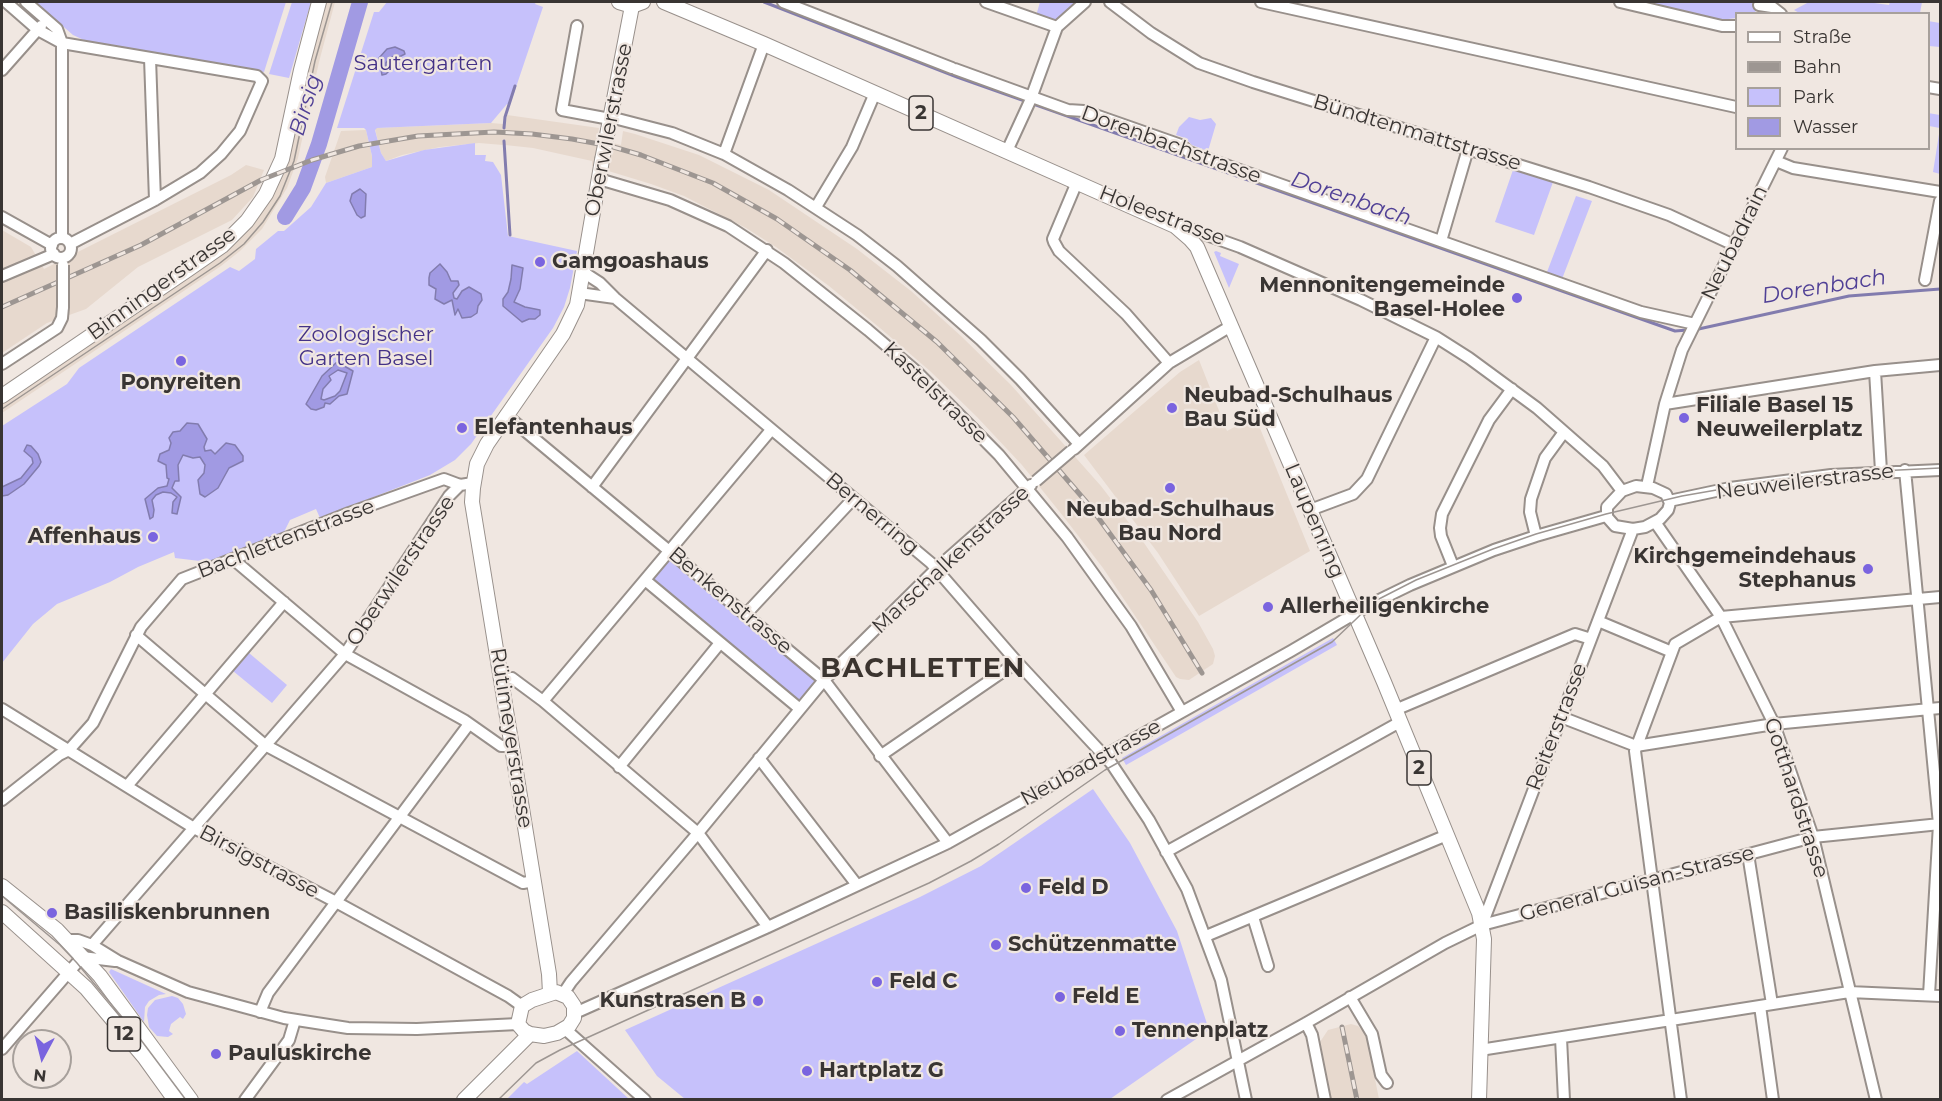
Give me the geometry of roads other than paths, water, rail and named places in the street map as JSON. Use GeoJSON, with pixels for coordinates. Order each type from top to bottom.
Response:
{"type":"FeatureCollection","features":[{"type":"Feature","properties":{"kind":"main road","name":"Binningerstrasse"},"geometry":{"type":"LineString","coordinates":[[2,396],[222,246],[248,221],[266,194],[282,159],[301,70],[319,2]]}},
{"type":"Feature","properties":{"kind":"main road","name":"Holeestrasse"},"geometry":{"type":"LineString","coordinates":[[664,2],[1175,226]]}},
{"type":"Feature","properties":{"kind":"main road","name":"Oberwilerstrasse"},"geometry":{"type":"LineString","coordinates":[[466,484],[506,415],[563,334],[577,305],[631,3]]}},
{"type":"Feature","properties":{"kind":"main road","name":"Laupenring"},"geometry":{"type":"LineString","coordinates":[[1175,226],[1190,239],[1202,256],[1474,899],[1482,925]]}},
{"type":"Feature","properties":{"kind":"main road","name":"Rütimeyerstrasse"},"geometry":{"type":"LineString","coordinates":[[466,484],[472,502],[549,974],[557,993]]}},
{"type":"Feature","properties":{"kind":"main road","name":"12"},"geometry":{"type":"LineString","coordinates":[[2,886],[67,940],[100,976],[191,1100]]}},
{"type":"Feature","properties":{"kind":"main road","name":"12"},"geometry":{"type":"LineString","coordinates":[[2,912],[86,988],[144,1057],[176,1100]]}},
{"type":"Feature","properties":{"kind":"main road","name":"2"},"geometry":{"type":"LineString","coordinates":[[1479,1100],[1484,939],[1482,925]]}},
{"type":"Feature","properties":{"kind":"main road"},"geometry":{"type":"LineString","coordinates":[[557,993],[572,1002],[574,1013],[571,1023],[565,1029],[544,1036],[530,1034],[518,1024],[522,1006],[532,1000],[557,993]]}},
{"type":"Feature","properties":{"kind":"main road"},"geometry":{"type":"LineString","coordinates":[[464,1100],[530,1034]]}},
{"type":"Feature","properties":{"kind":"street"},"geometry":{"type":"LineString","coordinates":[[2,364],[57,328],[62,318],[63,307],[56,240],[66,241],[155,200],[200,173],[221,154],[240,131],[262,81],[257,76],[62,43],[38,30],[6,2]]}},
{"type":"Feature","properties":{"kind":"street"},"geometry":{"type":"LineString","coordinates":[[2,276],[58,255],[70,253],[66,241],[62,43],[57,29],[26,2]]}},
{"type":"Feature","properties":{"kind":"street","name":"Dorenbachstrasse"},"geometry":{"type":"LineString","coordinates":[[783,2],[954,69],[1029,102],[1095,114],[1181,145],[1189,152],[1641,312],[1695,324]]}},
{"type":"Feature","properties":{"kind":"street"},"geometry":{"type":"LineString","coordinates":[[986,2],[1057,27]]}},
{"type":"Feature","properties":{"kind":"street"},"geometry":{"type":"LineString","coordinates":[[1007,151],[1029,102],[1057,27],[1085,2]]}},
{"type":"Feature","properties":{"kind":"street","name":"Bündtenmattstrasse"},"geometry":{"type":"LineString","coordinates":[[1110,2],[1152,33],[1199,63],[1669,215],[1734,244]]}},
{"type":"Feature","properties":{"kind":"street"},"geometry":{"type":"LineString","coordinates":[[1261,2],[1735,107]]}},
{"type":"Feature","properties":{"kind":"street"},"geometry":{"type":"LineString","coordinates":[[1620,2],[1722,26],[1735,26]]}},
{"type":"Feature","properties":{"kind":"street"},"geometry":{"type":"LineString","coordinates":[[1760,7],[1772,7],[1778,12]]}},
{"type":"Feature","properties":{"kind":"street"},"geometry":{"type":"LineString","coordinates":[[2,70],[47,20]]}},
{"type":"Feature","properties":{"kind":"street"},"geometry":{"type":"LineString","coordinates":[[577,26],[562,110],[610,122],[672,133],[724,154],[816,207],[897,266],[946,308],[1020,379],[1075,448]]}},
{"type":"Feature","properties":{"kind":"street"},"geometry":{"type":"LineString","coordinates":[[724,154],[764,44]]}},
{"type":"Feature","properties":{"kind":"street"},"geometry":{"type":"LineString","coordinates":[[150,58],[155,200]]}},
{"type":"Feature","properties":{"kind":"street"},"geometry":{"type":"LineString","coordinates":[[816,207],[852,147],[875,93]]}},
{"type":"Feature","properties":{"kind":"street"},"geometry":{"type":"LineString","coordinates":[[1441,241],[1468,149]]}},
{"type":"Feature","properties":{"kind":"street","name":"Neubadrain"},"geometry":{"type":"LineString","coordinates":[[1665,404],[1688,338],[1781,150]]}},
{"type":"Feature","properties":{"kind":"street"},"geometry":{"type":"LineString","coordinates":[[1776,161],[1793,168],[1941,192]]}},
{"type":"Feature","properties":{"kind":"street","name":"Kastelstrasse"},"geometry":{"type":"LineString","coordinates":[[599,179],[693,208],[728,226],[767,250],[854,318],[916,371],[1032,485],[1109,594],[1182,712]]}},
{"type":"Feature","properties":{"kind":"street"},"geometry":{"type":"LineString","coordinates":[[1077,182],[1053,239],[1054,243],[1059,251],[1126,315],[1169,363]]}},
{"type":"Feature","properties":{"kind":"street"},"geometry":{"type":"LineString","coordinates":[[1925,280],[1941,201]]}},
{"type":"Feature","properties":{"kind":"street"},"geometry":{"type":"LineString","coordinates":[[2,218],[58,255]]}},
{"type":"Feature","properties":{"kind":"street","name":"Holeestrasse"},"geometry":{"type":"LineString","coordinates":[[1175,226],[1219,239],[1260,255],[1436,337],[1512,388],[1603,466],[1622,491]]}},
{"type":"Feature","properties":{"kind":"street"},"geometry":{"type":"LineString","coordinates":[[592,487],[767,250]]}},
{"type":"Feature","properties":{"kind":"street","name":"Bernerring"},"geometry":{"type":"LineString","coordinates":[[583,272],[600,283],[936,569],[1017,662],[1104,755],[1143,811],[1187,889],[1221,980],[1246,1100]]}},
{"type":"Feature","properties":{"kind":"street"},"geometry":{"type":"LineString","coordinates":[[579,293],[615,298]]}},
{"type":"Feature","properties":{"kind":"street","name":"Marschalkenstrasse"},"geometry":{"type":"LineString","coordinates":[[557,993],[571,982],[824,680],[936,569],[1169,363],[1231,326]]}},
{"type":"Feature","properties":{"kind":"street"},"geometry":{"type":"LineString","coordinates":[[1310,510],[1353,494],[1367,479],[1436,337]]}},
{"type":"Feature","properties":{"kind":"street"},"geometry":{"type":"LineString","coordinates":[[1647,486],[1665,404],[1875,371],[1941,365]]}},
{"type":"Feature","properties":{"kind":"street"},"geometry":{"type":"LineString","coordinates":[[1875,371],[1881,471]]}},
{"type":"Feature","properties":{"kind":"street"},"geometry":{"type":"LineString","coordinates":[[1453,566],[1441,536],[1442,514],[1489,420],[1512,388]]}},
{"type":"Feature","properties":{"kind":"street","name":"Benkenstrasse"},"geometry":{"type":"LineString","coordinates":[[506,415],[824,680],[948,843]]}},
{"type":"Feature","properties":{"kind":"street"},"geometry":{"type":"LineString","coordinates":[[543,701],[771,430]]}},
{"type":"Feature","properties":{"kind":"street"},"geometry":{"type":"LineString","coordinates":[[1536,536],[1530,512],[1531,499],[1545,458],[1564,432]]}},
{"type":"Feature","properties":{"kind":"street"},"geometry":{"type":"LineString","coordinates":[[1905,470],[1940,824],[1929,995]]}},
{"type":"Feature","properties":{"kind":"street","name":"Neuweilerstrasse"},"geometry":{"type":"LineString","coordinates":[[1670,501],[1757,484],[1881,471],[1941,470]]}},
{"type":"Feature","properties":{"kind":"street","name":"Bachlettenstrasse"},"geometry":{"type":"LineString","coordinates":[[2,800],[59,755],[69,750],[97,716],[136,635],[182,579],[349,513],[444,479],[466,484]]}},
{"type":"Feature","properties":{"kind":"street","name":"Oberwilerstrasse"},"geometry":{"type":"LineString","coordinates":[[92,945],[345,654],[449,496],[466,484]]}},
{"type":"Feature","properties":{"kind":"street"},"geometry":{"type":"LineString","coordinates":[[1636,486],[1647,486],[1663,492],[1670,501],[1666,512],[1655,522],[1633,529],[1615,526],[1609,521],[1606,516],[1609,503],[1622,491],[1636,486]]}},
{"type":"Feature","properties":{"kind":"street"},"geometry":{"type":"LineString","coordinates":[[746,614],[853,499]]}},
{"type":"Feature","properties":{"kind":"street","name":"Neubadstrasse"},"geometry":{"type":"LineString","coordinates":[[574,1013],[768,927],[948,843],[1400,590],[1453,566],[1536,536],[1606,516]]}},
{"type":"Feature","properties":{"kind":"street","name":"Gotthardstrasse"},"geometry":{"type":"LineString","coordinates":[[1655,522],[1721,617],[1774,724],[1813,837],[1876,1100]]}},
{"type":"Feature","properties":{"kind":"street","name":"Reiterstrasse"},"geometry":{"type":"LineString","coordinates":[[1482,925],[1633,529]]}},
{"type":"Feature","properties":{"kind":"street"},"geometry":{"type":"LineString","coordinates":[[234,560],[345,654],[469,724],[501,746],[512,746]]}},
{"type":"Feature","properties":{"kind":"street","name":"Benkenstrasse"},"geometry":{"type":"LineString","coordinates":[[645,580],[800,709]]}},
{"type":"Feature","properties":{"kind":"street"},"geometry":{"type":"LineString","coordinates":[[1681,1100],[1636,757],[1636,746],[1675,644],[1721,617],[1941,597]]}},
{"type":"Feature","properties":{"kind":"street"},"geometry":{"type":"LineString","coordinates":[[127,786],[284,602]]}},
{"type":"Feature","properties":{"kind":"street"},"geometry":{"type":"LineString","coordinates":[[1598,621],[1672,652]]}},
{"type":"Feature","properties":{"kind":"street"},"geometry":{"type":"LineString","coordinates":[[1167,852],[1397,716],[1575,634],[1591,639]]}},
{"type":"Feature","properties":{"kind":"street"},"geometry":{"type":"LineString","coordinates":[[136,635],[265,746],[523,883],[534,881]]}},
{"type":"Feature","properties":{"kind":"street"},"geometry":{"type":"LineString","coordinates":[[619,767],[720,643]]}},
{"type":"Feature","properties":{"kind":"street"},"geometry":{"type":"LineString","coordinates":[[880,756],[1017,662]]}},
{"type":"Feature","properties":{"kind":"street"},"geometry":{"type":"LineString","coordinates":[[501,680],[512,678],[543,701],[698,833],[768,927]]}},
{"type":"Feature","properties":{"kind":"street"},"geometry":{"type":"LineString","coordinates":[[1561,717],[1636,746],[1774,724],[1941,708]]}},
{"type":"Feature","properties":{"kind":"street","name":"Birsigstrasse"},"geometry":{"type":"LineString","coordinates":[[2,709],[194,828],[336,902],[508,996],[522,1006]]}},
{"type":"Feature","properties":{"kind":"street"},"geometry":{"type":"LineString","coordinates":[[260,1012],[268,993],[469,724]]}},
{"type":"Feature","properties":{"kind":"street"},"geometry":{"type":"LineString","coordinates":[[759,758],[857,885]]}},
{"type":"Feature","properties":{"kind":"street","name":"General Guisan-Strasse"},"geometry":{"type":"LineString","coordinates":[[1167,1100],[1445,943],[1482,925],[1813,837],[1940,824]]}},
{"type":"Feature","properties":{"kind":"street"},"geometry":{"type":"LineString","coordinates":[[1206,936],[1447,835]]}},
{"type":"Feature","properties":{"kind":"street"},"geometry":{"type":"LineString","coordinates":[[1748,854],[1772,1004]]}},
{"type":"Feature","properties":{"kind":"street"},"geometry":{"type":"LineString","coordinates":[[1253,916],[1268,966]]}},
{"type":"Feature","properties":{"kind":"street"},"geometry":{"type":"LineString","coordinates":[[67,940],[78,940],[92,945],[118,961],[188,992],[295,1020],[348,1028],[394,1029],[518,1024]]}},
{"type":"Feature","properties":{"kind":"street"},"geometry":{"type":"LineString","coordinates":[[2,1049],[82,957],[118,961]]}},
{"type":"Feature","properties":{"kind":"street"},"geometry":{"type":"LineString","coordinates":[[1480,1050],[1850,992],[1941,996]]}},
{"type":"Feature","properties":{"kind":"street"},"geometry":{"type":"LineString","coordinates":[[1350,997],[1372,1034],[1381,1075],[1387,1083]]}},
{"type":"Feature","properties":{"kind":"street"},"geometry":{"type":"LineString","coordinates":[[1760,1006],[1773,1100]]}},
{"type":"Feature","properties":{"kind":"street"},"geometry":{"type":"LineString","coordinates":[[245,1100],[289,1040],[295,1020]]}},
{"type":"Feature","properties":{"kind":"street"},"geometry":{"type":"LineString","coordinates":[[1306,1023],[1312,1035],[1325,1100]]}},
{"type":"Feature","properties":{"kind":"street"},"geometry":{"type":"LineString","coordinates":[[565,1029],[645,1100]]}},
{"type":"Feature","properties":{"kind":"street"},"geometry":{"type":"LineString","coordinates":[[1561,1038],[1564,1100]]}},
{"type":"Feature","properties":{"kind":"water"},"geometry":{"type":"Polygon","coordinates":[[[395,47],[404,51],[405,54],[389,59],[386,67],[391,69],[382,75],[379,58],[387,49],[395,47]]]}},
{"type":"Feature","properties":{"kind":"water"},"geometry":{"type":"Polygon","coordinates":[[[360,189],[366,194],[365,216],[361,218],[350,201],[352,194],[360,189]]]}},
{"type":"Feature","properties":{"kind":"water"},"geometry":{"type":"Polygon","coordinates":[[[440,264],[451,281],[458,281],[459,285],[453,293],[454,298],[457,299],[462,291],[469,287],[481,294],[482,300],[477,313],[471,317],[462,318],[458,309],[455,315],[452,300],[444,304],[435,299],[436,289],[429,285],[429,278],[430,273],[440,264]]]}},
{"type":"Feature","properties":{"kind":"water"},"geometry":{"type":"Polygon","coordinates":[[[512,265],[523,268],[520,289],[514,302],[540,310],[540,315],[535,319],[522,322],[503,306],[503,299],[508,292],[511,279],[512,265]]]}},
{"type":"Feature","properties":{"kind":"water"},"geometry":{"type":"Polygon","coordinates":[[[337,362],[353,371],[347,394],[339,396],[330,404],[325,403],[324,407],[311,409],[306,404],[322,376],[337,362]],[[338,370],[329,376],[331,380],[323,389],[321,399],[335,396],[340,391],[347,373],[338,370]]]}},
{"type":"Feature","properties":{"kind":"water"},"geometry":{"type":"Polygon","coordinates":[[[187,423],[198,424],[207,439],[205,451],[211,450],[215,454],[226,443],[235,445],[243,456],[243,461],[229,468],[218,488],[205,497],[200,494],[198,480],[204,473],[205,465],[200,457],[193,458],[183,455],[178,465],[179,481],[175,481],[172,488],[181,497],[177,514],[172,513],[173,502],[177,497],[163,492],[152,500],[154,510],[153,517],[150,519],[145,499],[158,488],[167,486],[169,479],[166,465],[158,461],[160,454],[169,450],[171,443],[169,438],[173,432],[180,431],[187,423]]]}},
{"type":"Feature","properties":{"kind":"water"},"geometry":{"type":"Polygon","coordinates":[[[27,445],[38,454],[41,462],[24,484],[8,495],[2,496],[2,487],[21,478],[33,463],[32,458],[24,451],[27,445]]]}},
{"type":"Feature","properties":{"kind":"waterway","name":"Birsig"},"geometry":{"type":"LineString","coordinates":[[285,217],[303,188],[319,144],[360,2]]}},
{"type":"Feature","properties":{"kind":"waterway","name":"Dorenbach"},"geometry":{"type":"LineString","coordinates":[[764,2],[957,77],[1675,331],[1688,330]]}},
{"type":"Feature","properties":{"kind":"waterway"},"geometry":{"type":"LineString","coordinates":[[504,128],[505,117],[515,86]]}},
{"type":"Feature","properties":{"kind":"waterway"},"geometry":{"type":"LineString","coordinates":[[504,141],[510,235]]}},
{"type":"Feature","properties":{"kind":"waterway","name":"Dorenbach"},"geometry":{"type":"LineString","coordinates":[[1694,330],[1849,296],[1940,289]]}},
{"type":"Feature","properties":{"kind":"tram line"},"geometry":{"type":"LineString","coordinates":[[2,409],[220,263],[244,244],[263,222],[280,196],[294,161],[315,61],[332,2]]}},
{"type":"Feature","properties":{"kind":"tram line"},"geometry":{"type":"LineString","coordinates":[[498,1100],[536,1063],[560,1050],[929,883],[971,861],[1105,770],[1332,642],[1375,601],[1416,580],[1536,534],[1682,496],[1774,480],[1838,473],[1940,468]]}},
{"type":"Feature","properties":{"kind":"tram line"},"geometry":{"type":"LineString","coordinates":[[2,896],[60,945],[77,963],[141,1040],[186,1100]]}},
{"type":"Feature","properties":{"kind":"railway"},"geometry":{"type":"LineString","coordinates":[[2,307],[141,245],[261,180],[312,160],[359,146],[418,136],[494,132],[572,139],[641,155],[713,183],[777,219],[850,270],[937,342],[1013,417],[1089,505],[1151,590],[1202,673]]}},
{"type":"Feature","properties":{"kind":"railway"},"geometry":{"type":"LineString","coordinates":[[1342,1027],[1357,1100]]}},
{"type":"Feature","properties":{"kind":"place","name":"Gamgoashaus"},"geometry":{"type":"Point","coordinates":[540,262]}},
{"type":"Feature","properties":{"kind":"place","name":"Mennonitengemeinde Basel-Holee"},"geometry":{"type":"Point","coordinates":[1517,298]}},
{"type":"Feature","properties":{"kind":"place","name":"Ponyreiten"},"geometry":{"type":"Point","coordinates":[181,361]}},
{"type":"Feature","properties":{"kind":"place","name":"Neubad-Schulhaus Bau Süd"},"geometry":{"type":"Point","coordinates":[1172,408]}},
{"type":"Feature","properties":{"kind":"place","name":"Filiale Basel 15 Neuweilerplatz"},"geometry":{"type":"Point","coordinates":[1684,418]}},
{"type":"Feature","properties":{"kind":"place","name":"Elefantenhaus"},"geometry":{"type":"Point","coordinates":[462,428]}},
{"type":"Feature","properties":{"kind":"place","name":"Neubad-Schulhaus Bau Nord"},"geometry":{"type":"Point","coordinates":[1170,488]}},
{"type":"Feature","properties":{"kind":"place","name":"Affenhaus"},"geometry":{"type":"Point","coordinates":[153,537]}},
{"type":"Feature","properties":{"kind":"place","name":"Kirchgemeindehaus Stephanus"},"geometry":{"type":"Point","coordinates":[1868,569]}},
{"type":"Feature","properties":{"kind":"place","name":"Allerheiligenkirche"},"geometry":{"type":"Point","coordinates":[1268,607]}},
{"type":"Feature","properties":{"kind":"place","name":"Feld D"},"geometry":{"type":"Point","coordinates":[1026,888]}},
{"type":"Feature","properties":{"kind":"place","name":"Basiliskenbrunnen"},"geometry":{"type":"Point","coordinates":[52,913]}},
{"type":"Feature","properties":{"kind":"place","name":"Schützenmatte"},"geometry":{"type":"Point","coordinates":[996,945]}},
{"type":"Feature","properties":{"kind":"place","name":"Feld C"},"geometry":{"type":"Point","coordinates":[877,982]}},
{"type":"Feature","properties":{"kind":"place","name":"Feld E"},"geometry":{"type":"Point","coordinates":[1060,997]}},
{"type":"Feature","properties":{"kind":"place","name":"Kunstrasen B"},"geometry":{"type":"Point","coordinates":[758,1001]}},
{"type":"Feature","properties":{"kind":"place","name":"Tennenplatz"},"geometry":{"type":"Point","coordinates":[1120,1031]}},
{"type":"Feature","properties":{"kind":"place","name":"Pauluskirche"},"geometry":{"type":"Point","coordinates":[216,1054]}},
{"type":"Feature","properties":{"kind":"place","name":"Hartplatz G"},"geometry":{"type":"Point","coordinates":[807,1071]}},
{"type":"Feature","properties":{"kind":"district","name":"BACHLETTEN"},"geometry":{"type":"Point","coordinates":[923,669]}},
{"type":"Feature","properties":{"kind":"park label","name":"Sautergarten"},"geometry":{"type":"Point","coordinates":[423,64]}},
{"type":"Feature","properties":{"kind":"park label","name":"Zoologischer Garten Basel"},"geometry":{"type":"Point","coordinates":[366,347]}}]}
